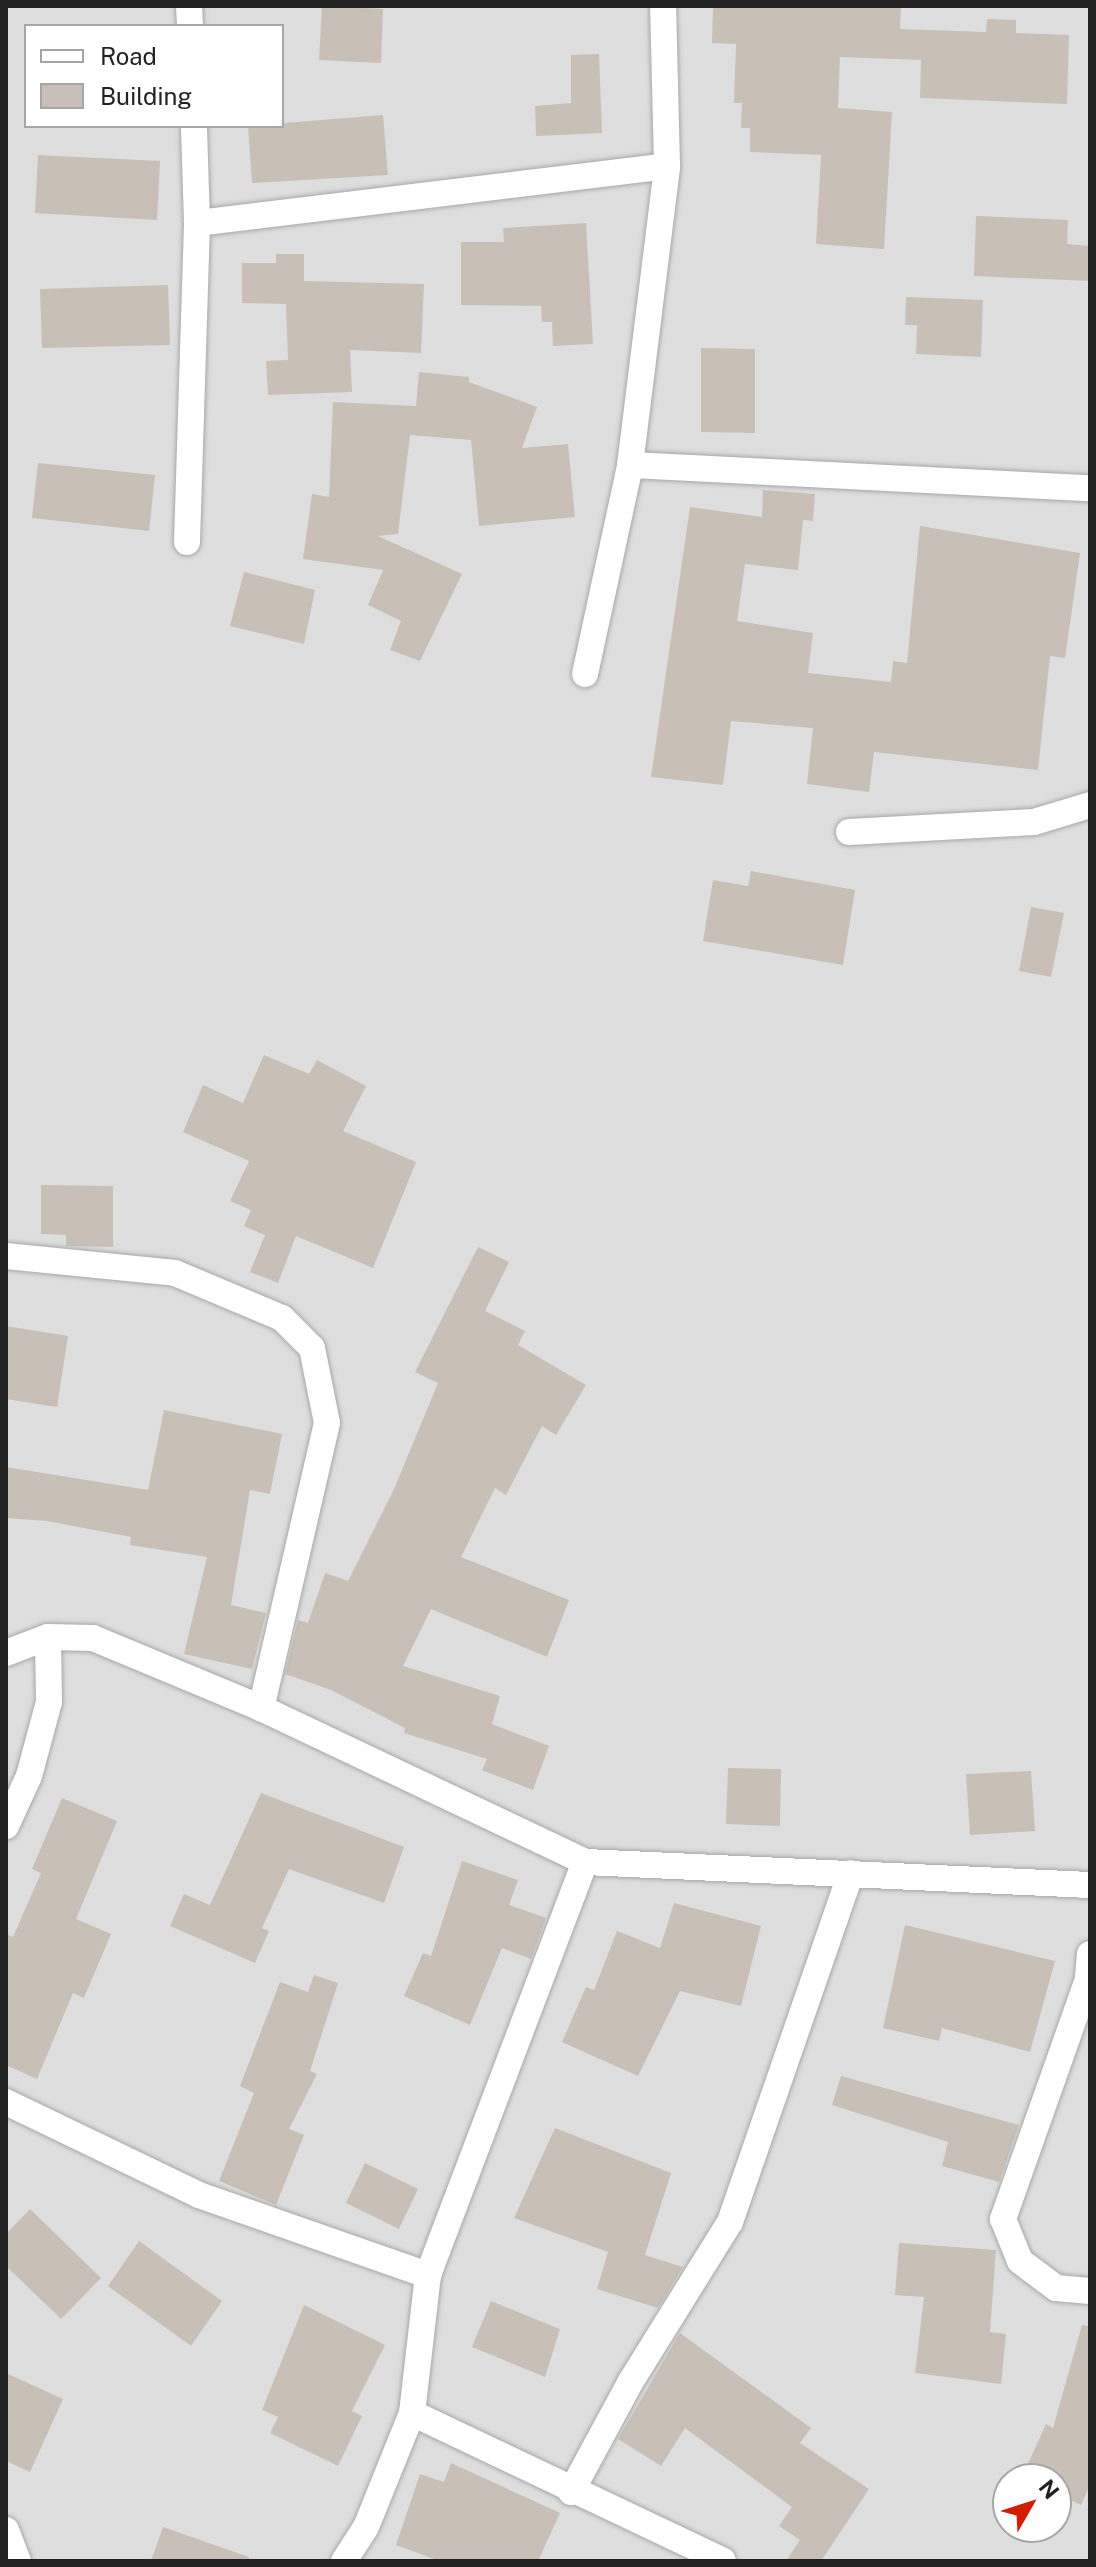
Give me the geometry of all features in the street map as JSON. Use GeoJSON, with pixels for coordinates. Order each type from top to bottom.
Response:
{"type":"FeatureCollection","features":[{"type":"Feature","properties":{"kind":"street"},"geometry":{"type":"LineString","coordinates":[[585,674],[630,465],[667,166],[663,6]]}},
{"type":"Feature","properties":{"kind":"street"},"geometry":{"type":"LineString","coordinates":[[187,542],[197,223],[194,128]]}},
{"type":"Feature","properties":{"kind":"street"},"geometry":{"type":"LineString","coordinates":[[197,223],[667,166]]}},
{"type":"Feature","properties":{"kind":"street"},"geometry":{"type":"LineString","coordinates":[[630,465],[1090,488]]}},
{"type":"Feature","properties":{"kind":"street"},"geometry":{"type":"LineString","coordinates":[[849,832],[1034,822],[1090,805]]}},
{"type":"Feature","properties":{"kind":"street"},"geometry":{"type":"LineString","coordinates":[[6,1256],[175,1273],[282,1318],[312,1348],[327,1423],[261,1708]]}},
{"type":"Feature","properties":{"kind":"street"},"geometry":{"type":"LineString","coordinates":[[6,1826],[29,1776],[49,1702],[48,1637]]}},
{"type":"Feature","properties":{"kind":"street"},"geometry":{"type":"LineString","coordinates":[[6,1653],[48,1637],[93,1638],[261,1708],[585,1862],[1090,1885]]}},
{"type":"Feature","properties":{"kind":"street"},"geometry":{"type":"LineString","coordinates":[[344,2561],[366,2527],[412,2413],[428,2275],[585,1862]]}},
{"type":"Feature","properties":{"kind":"street"},"geometry":{"type":"LineString","coordinates":[[571,2492],[631,2381],[730,2222],[851,1873]]}},
{"type":"Feature","properties":{"kind":"street"},"geometry":{"type":"LineString","coordinates":[[1090,1954],[1088,1979],[1003,2219],[1020,2261],[1056,2288],[1090,2291]]}},
{"type":"Feature","properties":{"kind":"street"},"geometry":{"type":"LineString","coordinates":[[6,2102],[199,2195],[428,2275]]}},
{"type":"Feature","properties":{"kind":"street"},"geometry":{"type":"LineString","coordinates":[[412,2413],[571,2492],[723,2561]]}},
{"type":"Feature","properties":{"kind":"street"},"geometry":{"type":"LineString","coordinates":[[6,2530],[18,2561]]}},
{"type":"Feature","properties":{"kind":"shaded area"},"geometry":{"type":"Polygon","coordinates":[[[6,6],[1090,6],[1090,2561],[6,2561],[6,6]]]}},
{"type":"Feature","properties":{"kind":"building"},"geometry":{"type":"Polygon","coordinates":[[[322,6],[383,9],[381,63],[319,60],[322,6]]]}},
{"type":"Feature","properties":{"kind":"building"},"geometry":{"type":"Polygon","coordinates":[[[713,6],[901,6],[900,29],[986,32],[987,19],[1016,20],[1016,33],[1069,35],[1067,104],[920,98],[921,60],[840,57],[838,108],[892,112],[884,249],[816,244],[821,155],[750,152],[750,128],[741,128],[742,103],[734,103],[736,44],[712,43],[713,6]]]}},
{"type":"Feature","properties":{"kind":"building"},"geometry":{"type":"Polygon","coordinates":[[[599,54],[602,133],[536,136],[535,106],[571,103],[571,55],[599,54]]]}},
{"type":"Feature","properties":{"kind":"building"},"geometry":{"type":"Polygon","coordinates":[[[383,115],[388,175],[252,183],[248,128],[284,128],[284,123],[383,115]]]}},
{"type":"Feature","properties":{"kind":"building"},"geometry":{"type":"Polygon","coordinates":[[[38,155],[160,161],[157,220],[35,213],[38,155]]]}},
{"type":"Feature","properties":{"kind":"building"},"geometry":{"type":"Polygon","coordinates":[[[976,216],[1068,220],[1067,244],[1090,246],[1090,281],[974,276],[976,216]]]}},
{"type":"Feature","properties":{"kind":"building"},"geometry":{"type":"Polygon","coordinates":[[[586,223],[593,344],[553,346],[552,322],[542,322],[541,306],[461,305],[461,242],[504,242],[503,228],[586,223]]]}},
{"type":"Feature","properties":{"kind":"building"},"geometry":{"type":"Polygon","coordinates":[[[276,254],[304,254],[304,281],[424,284],[421,353],[350,350],[352,392],[268,395],[266,361],[288,360],[286,304],[242,303],[242,263],[276,263],[276,254]]]}},
{"type":"Feature","properties":{"kind":"building"},"geometry":{"type":"Polygon","coordinates":[[[168,285],[170,345],[42,348],[40,289],[168,285]]]}},
{"type":"Feature","properties":{"kind":"building"},"geometry":{"type":"Polygon","coordinates":[[[906,297],[983,300],[981,357],[916,354],[917,325],[905,325],[906,297]]]}},
{"type":"Feature","properties":{"kind":"building"},"geometry":{"type":"Polygon","coordinates":[[[701,348],[755,349],[755,433],[701,432],[701,348]]]}},
{"type":"Feature","properties":{"kind":"building"},"geometry":{"type":"Polygon","coordinates":[[[419,372],[469,377],[469,382],[537,407],[522,448],[568,444],[575,517],[479,526],[471,440],[410,435],[398,534],[378,536],[462,574],[420,661],[390,650],[401,621],[368,605],[383,570],[303,559],[312,494],[329,497],[333,402],[416,406],[419,372]]]}},
{"type":"Feature","properties":{"kind":"building"},"geometry":{"type":"Polygon","coordinates":[[[38,463],[155,475],[149,531],[32,518],[38,463]]]}},
{"type":"Feature","properties":{"kind":"building"},"geometry":{"type":"Polygon","coordinates":[[[763,490],[815,494],[813,521],[803,520],[798,570],[745,564],[737,621],[813,633],[808,673],[891,682],[893,661],[907,663],[920,526],[1080,553],[1065,658],[1050,656],[1038,770],[874,752],[869,792],[807,784],[813,728],[731,721],[723,785],[651,777],[690,507],[762,517],[763,490]]]}},
{"type":"Feature","properties":{"kind":"building"},"geometry":{"type":"Polygon","coordinates":[[[244,572],[315,590],[304,644],[230,626],[244,572]]]}},
{"type":"Feature","properties":{"kind":"building"},"geometry":{"type":"Polygon","coordinates":[[[751,871],[855,890],[843,965],[703,941],[713,880],[748,886],[751,871]]]}},
{"type":"Feature","properties":{"kind":"building"},"geometry":{"type":"Polygon","coordinates":[[[1031,907],[1064,913],[1051,977],[1019,971],[1031,907]]]}},
{"type":"Feature","properties":{"kind":"building"},"geometry":{"type":"Polygon","coordinates":[[[264,1055],[309,1074],[317,1060],[366,1086],[343,1131],[416,1162],[373,1268],[296,1236],[278,1283],[250,1272],[265,1235],[244,1226],[251,1210],[230,1201],[249,1161],[183,1132],[203,1085],[243,1103],[264,1055]]]}},
{"type":"Feature","properties":{"kind":"building"},"geometry":{"type":"Polygon","coordinates":[[[41,1185],[113,1186],[113,1247],[66,1246],[66,1235],[41,1234],[41,1185]]]}},
{"type":"Feature","properties":{"kind":"building"},"geometry":{"type":"Polygon","coordinates":[[[478,1247],[509,1262],[485,1311],[525,1331],[518,1345],[586,1385],[556,1435],[542,1426],[506,1495],[495,1488],[461,1557],[569,1600],[547,1657],[431,1609],[403,1666],[500,1696],[492,1724],[549,1746],[533,1790],[482,1770],[487,1759],[404,1733],[405,1728],[331,1690],[285,1674],[298,1620],[308,1623],[325,1573],[348,1581],[394,1489],[438,1383],[415,1372],[478,1247]]]}},
{"type":"Feature","properties":{"kind":"building"},"geometry":{"type":"Polygon","coordinates":[[[6,1326],[68,1336],[57,1407],[6,1399],[6,1326]]]}},
{"type":"Feature","properties":{"kind":"building"},"geometry":{"type":"Polygon","coordinates":[[[164,1410],[282,1434],[270,1494],[250,1490],[231,1605],[266,1613],[252,1669],[184,1654],[207,1557],[130,1545],[131,1537],[47,1521],[6,1518],[6,1467],[148,1490],[164,1410]]]}},
{"type":"Feature","properties":{"kind":"building"},"geometry":{"type":"Polygon","coordinates":[[[728,1768],[781,1769],[780,1826],[726,1824],[728,1768]]]}},
{"type":"Feature","properties":{"kind":"building"},"geometry":{"type":"Polygon","coordinates":[[[1031,1771],[1035,1831],[970,1835],[966,1774],[1031,1771]]]}},
{"type":"Feature","properties":{"kind":"building"},"geometry":{"type":"Polygon","coordinates":[[[261,1793],[404,1847],[384,1903],[289,1869],[262,1928],[269,1931],[255,1963],[170,1926],[184,1894],[210,1905],[261,1793]]]}},
{"type":"Feature","properties":{"kind":"building"},"geometry":{"type":"Polygon","coordinates":[[[62,1798],[117,1821],[76,1919],[111,1934],[84,1998],[73,1993],[37,2079],[6,2065],[6,1934],[13,1937],[41,1873],[32,1869],[62,1798]]]}},
{"type":"Feature","properties":{"kind":"building"},"geometry":{"type":"Polygon","coordinates":[[[462,1861],[518,1880],[509,1905],[546,1918],[531,1959],[502,1948],[470,2025],[404,1996],[423,1953],[431,1956],[462,1861]]]}},
{"type":"Feature","properties":{"kind":"building"},"geometry":{"type":"Polygon","coordinates":[[[674,1903],[761,1926],[741,2006],[680,1991],[638,2076],[562,2042],[586,1987],[594,1990],[617,1931],[660,1948],[674,1903]]]}},
{"type":"Feature","properties":{"kind":"building"},"geometry":{"type":"Polygon","coordinates":[[[905,1925],[1055,1961],[1030,2052],[942,2028],[939,2041],[883,2028],[905,1925]]]}},
{"type":"Feature","properties":{"kind":"building"},"geometry":{"type":"Polygon","coordinates":[[[314,1975],[338,1983],[310,2071],[317,2074],[289,2129],[304,2135],[276,2205],[219,2181],[254,2093],[240,2086],[280,1982],[308,1992],[314,1975]]]}},
{"type":"Feature","properties":{"kind":"building"},"geometry":{"type":"Polygon","coordinates":[[[841,2076],[1019,2125],[999,2182],[942,2166],[948,2142],[832,2105],[841,2076]]]}},
{"type":"Feature","properties":{"kind":"building"},"geometry":{"type":"Polygon","coordinates":[[[555,2128],[671,2173],[645,2255],[683,2267],[658,2308],[597,2289],[608,2252],[514,2218],[555,2128]]]}},
{"type":"Feature","properties":{"kind":"building"},"geometry":{"type":"Polygon","coordinates":[[[365,2163],[418,2189],[399,2229],[346,2203],[365,2163]]]}},
{"type":"Feature","properties":{"kind":"building"},"geometry":{"type":"Polygon","coordinates":[[[30,2209],[101,2278],[61,2319],[6,2266],[6,2234],[30,2209]]]}},
{"type":"Feature","properties":{"kind":"building"},"geometry":{"type":"Polygon","coordinates":[[[139,2241],[222,2301],[191,2346],[108,2286],[139,2241]]]}},
{"type":"Feature","properties":{"kind":"building"},"geometry":{"type":"Polygon","coordinates":[[[899,2243],[996,2250],[990,2332],[1006,2334],[1001,2384],[915,2373],[924,2297],[895,2295],[899,2243]]]}},
{"type":"Feature","properties":{"kind":"building"},"geometry":{"type":"Polygon","coordinates":[[[491,2301],[560,2329],[545,2377],[472,2347],[491,2301]]]}},
{"type":"Feature","properties":{"kind":"building"},"geometry":{"type":"Polygon","coordinates":[[[304,2305],[385,2345],[352,2411],[362,2416],[338,2466],[270,2433],[278,2417],[262,2410],[304,2305]]]}},
{"type":"Feature","properties":{"kind":"building"},"geometry":{"type":"Polygon","coordinates":[[[1082,2325],[1090,2326],[1090,2485],[1081,2505],[1072,2501],[1072,2463],[1028,2463],[1046,2424],[1053,2428],[1082,2325]]]}},
{"type":"Feature","properties":{"kind":"building"},"geometry":{"type":"Polygon","coordinates":[[[680,2333],[811,2428],[800,2443],[869,2489],[821,2561],[786,2561],[800,2540],[779,2526],[792,2507],[685,2428],[661,2466],[618,2439],[680,2333]]]}},
{"type":"Feature","properties":{"kind":"building"},"geometry":{"type":"Polygon","coordinates":[[[6,2373],[63,2399],[30,2472],[6,2461],[6,2373]]]}},
{"type":"Feature","properties":{"kind":"building"},"geometry":{"type":"Polygon","coordinates":[[[451,2463],[560,2513],[538,2561],[439,2561],[396,2545],[420,2474],[444,2482],[451,2463]]]}},
{"type":"Feature","properties":{"kind":"building"},"geometry":{"type":"Polygon","coordinates":[[[163,2527],[249,2557],[248,2561],[151,2561],[163,2527]]]}}]}
